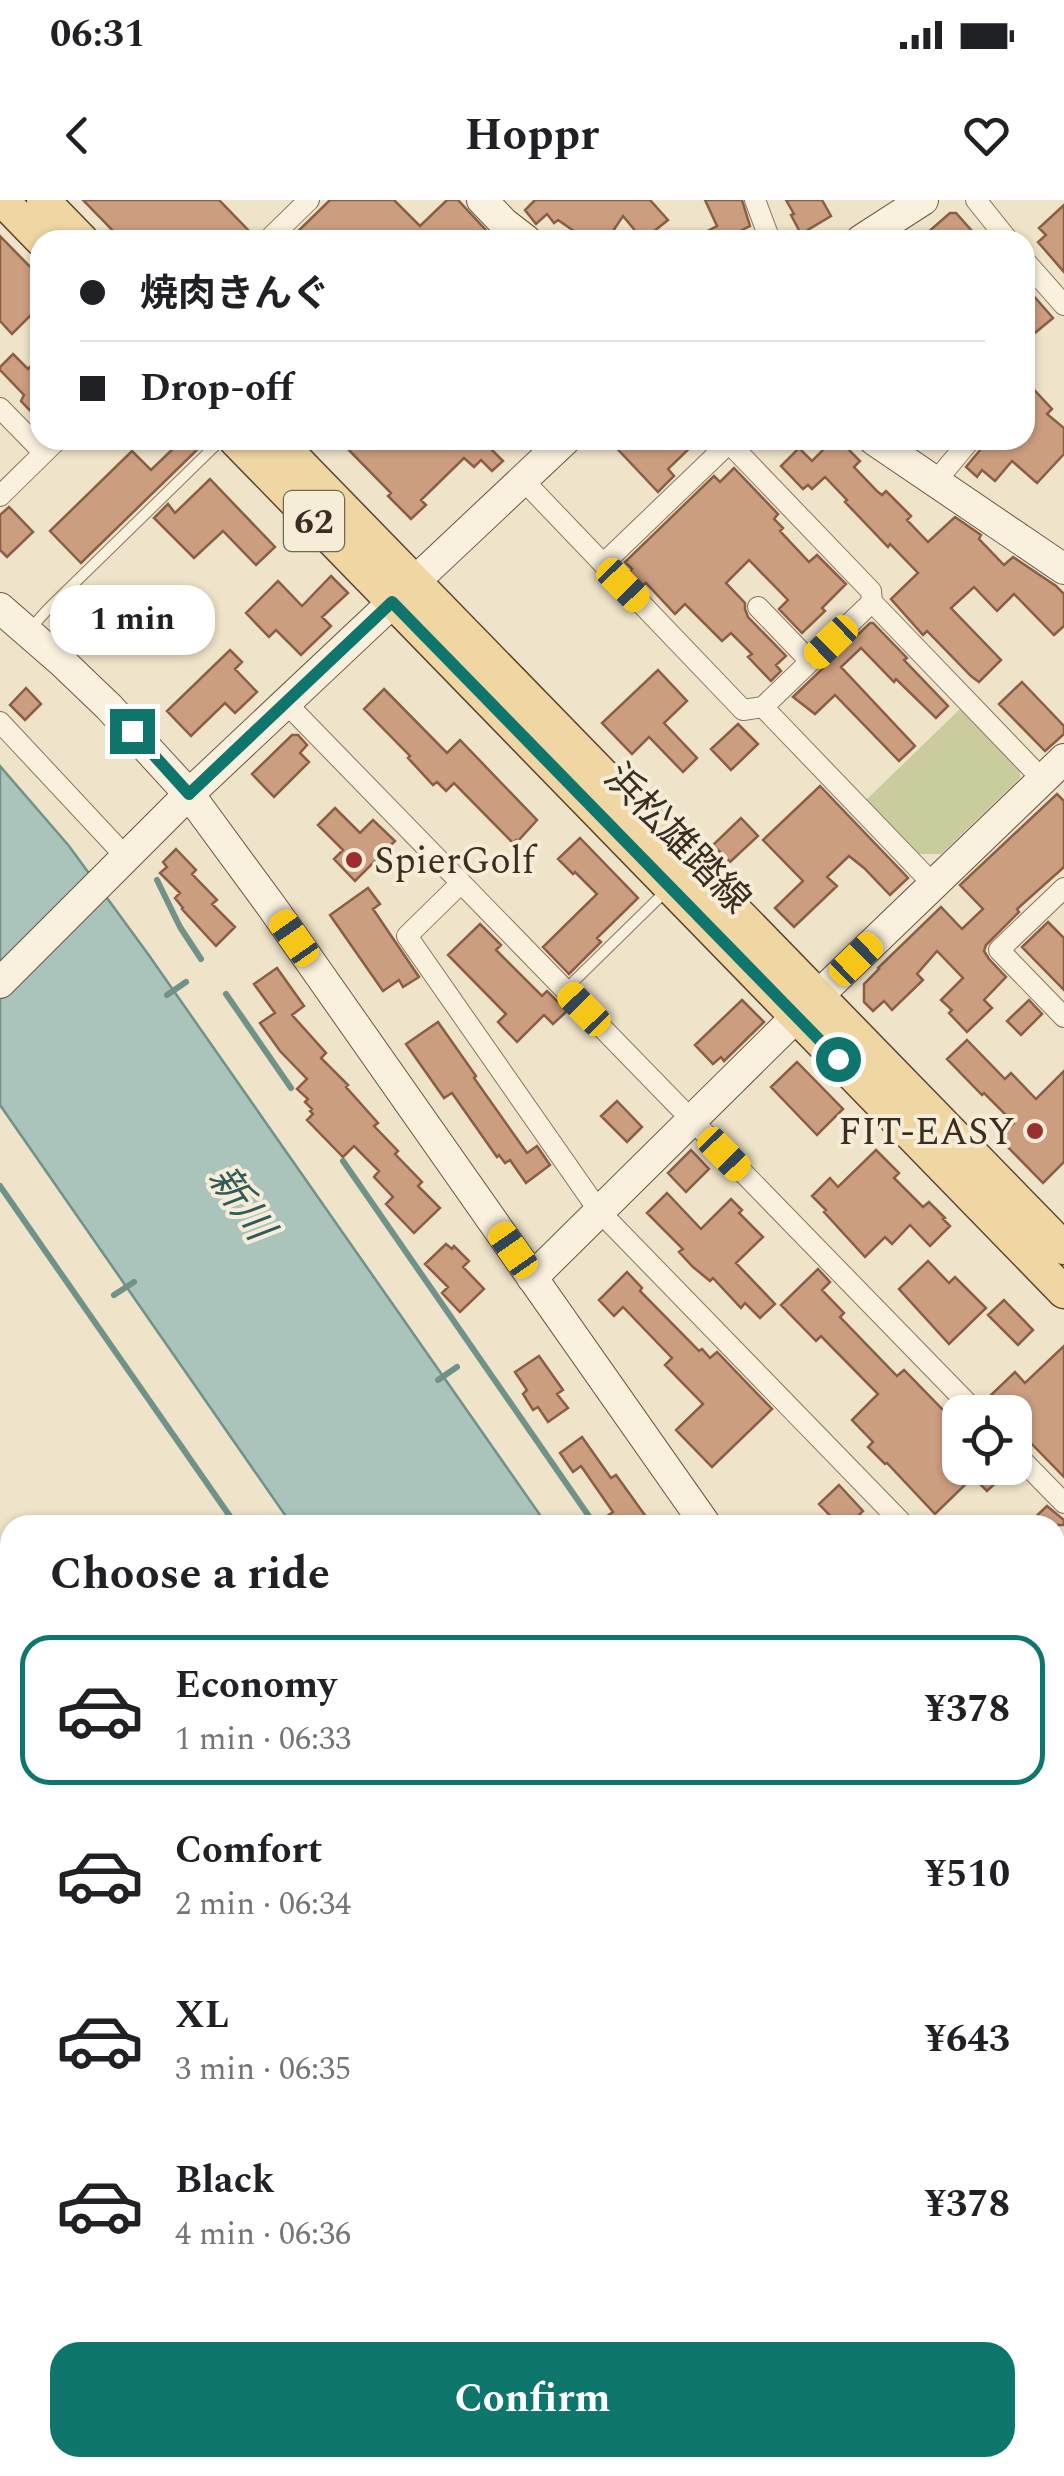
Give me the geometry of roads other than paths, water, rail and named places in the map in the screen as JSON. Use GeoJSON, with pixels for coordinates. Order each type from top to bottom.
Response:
{"type":"FeatureCollection","features":[{"type":"Feature","properties":{"kind":"main road"},"geometry":{"type":"LineString","coordinates":[[2,200],[31,230]]}},
{"type":"Feature","properties":{"kind":"main road"},"geometry":{"type":"LineString","coordinates":[[42,200],[72,230]]}},
{"type":"Feature","properties":{"kind":"main road","name":"浜松雄踏線"},"geometry":{"type":"LineString","coordinates":[[246,450],[404,592],[808,1006],[1064,1248]]}},
{"type":"Feature","properties":{"kind":"main road","name":"浜松雄踏線"},"geometry":{"type":"LineString","coordinates":[[284,450],[404,592],[671,887],[808,1006],[1064,1292]]}},
{"type":"Feature","properties":{"kind":"street"},"geometry":{"type":"LineString","coordinates":[[278,230],[308,200]]}},
{"type":"Feature","properties":{"kind":"street"},"geometry":{"type":"LineString","coordinates":[[482,200],[513,230]]}},
{"type":"Feature","properties":{"kind":"street"},"geometry":{"type":"LineString","coordinates":[[755,200],[766,230]]}},
{"type":"Feature","properties":{"kind":"street"},"geometry":{"type":"LineString","coordinates":[[876,230],[923,200]]}},
{"type":"Feature","properties":{"kind":"street"},"geometry":{"type":"LineString","coordinates":[[976,200],[1000,230]]}},
{"type":"Feature","properties":{"kind":"street"},"geometry":{"type":"LineString","coordinates":[[1035,275],[1064,305]]}},
{"type":"Feature","properties":{"kind":"street"},"geometry":{"type":"LineString","coordinates":[[0,408],[30,430]]}},
{"type":"Feature","properties":{"kind":"street"},"geometry":{"type":"LineString","coordinates":[[0,496],[47,450]]}},
{"type":"Feature","properties":{"kind":"street"},"geometry":{"type":"LineString","coordinates":[[0,984],[189,794],[554,450]]}},
{"type":"Feature","properties":{"kind":"street"},"geometry":{"type":"LineString","coordinates":[[603,564],[722,450]]}},
{"type":"Feature","properties":{"kind":"street"},"geometry":{"type":"LineString","coordinates":[[532,1278],[1053,770],[872,602],[871,591],[736,450]]}},
{"type":"Feature","properties":{"kind":"street"},"geometry":{"type":"LineString","coordinates":[[889,450],[1064,569]]}},
{"type":"Feature","properties":{"kind":"street"},"geometry":{"type":"LineString","coordinates":[[936,481],[962,450]]}},
{"type":"Feature","properties":{"kind":"street"},"geometry":{"type":"LineString","coordinates":[[523,480],[743,710],[763,707],[872,602]]}},
{"type":"Feature","properties":{"kind":"street"},"geometry":{"type":"LineString","coordinates":[[758,607],[810,662]]}},
{"type":"Feature","properties":{"kind":"street"},"geometry":{"type":"LineString","coordinates":[[0,608],[109,707],[189,794],[246,869],[699,1515]]}},
{"type":"Feature","properties":{"kind":"street"},"geometry":{"type":"LineString","coordinates":[[286,703],[959,1395]]}},
{"type":"Feature","properties":{"kind":"street"},"geometry":{"type":"LineString","coordinates":[[763,707],[934,885]]}},
{"type":"Feature","properties":{"kind":"street"},"geometry":{"type":"LineString","coordinates":[[0,722],[119,864]]}},
{"type":"Feature","properties":{"kind":"street"},"geometry":{"type":"LineString","coordinates":[[460,883],[407,936],[599,1212],[894,1515]]}},
{"type":"Feature","properties":{"kind":"street"},"geometry":{"type":"LineString","coordinates":[[1064,888],[1000,950],[1064,1017]]}},
{"type":"Feature","properties":{"kind":"street"},"geometry":{"type":"LineString","coordinates":[[1032,1471],[1064,1504]]}},
{"type":"Feature","properties":{"kind":"lane"},"geometry":{"type":"LineString","coordinates":[[28,632],[211,450]]}},
{"type":"Feature","properties":{"kind":"lane"},"geometry":{"type":"LineString","coordinates":[[565,990],[671,887]]}},
{"type":"Feature","properties":{"kind":"water","name":"新川"},"geometry":{"type":"Polygon","coordinates":[[[0,766],[69,846],[148,954],[540,1515],[285,1515],[0,1105],[0,766]]]}},
{"type":"Feature","properties":{"kind":"waterway"},"geometry":{"type":"LineString","coordinates":[[157,880],[201,959]]}},
{"type":"Feature","properties":{"kind":"waterway"},"geometry":{"type":"LineString","coordinates":[[167,995],[186,982]]}},
{"type":"Feature","properties":{"kind":"waterway"},"geometry":{"type":"LineString","coordinates":[[226,994],[291,1088]]}},
{"type":"Feature","properties":{"kind":"waterway"},"geometry":{"type":"LineString","coordinates":[[343,1161],[588,1515]]}},
{"type":"Feature","properties":{"kind":"waterway"},"geometry":{"type":"LineString","coordinates":[[0,1186],[229,1515]]}},
{"type":"Feature","properties":{"kind":"waterway"},"geometry":{"type":"LineString","coordinates":[[114,1295],[134,1282]]}},
{"type":"Feature","properties":{"kind":"waterway"},"geometry":{"type":"LineString","coordinates":[[438,1380],[457,1367]]}},
{"type":"Feature","properties":{"kind":"place","name":"SpierGolf"},"geometry":{"type":"Point","coordinates":[354,860]}},
{"type":"Feature","properties":{"kind":"place","name":"FIT-EASY"},"geometry":{"type":"Point","coordinates":[1035,1131]}}]}
